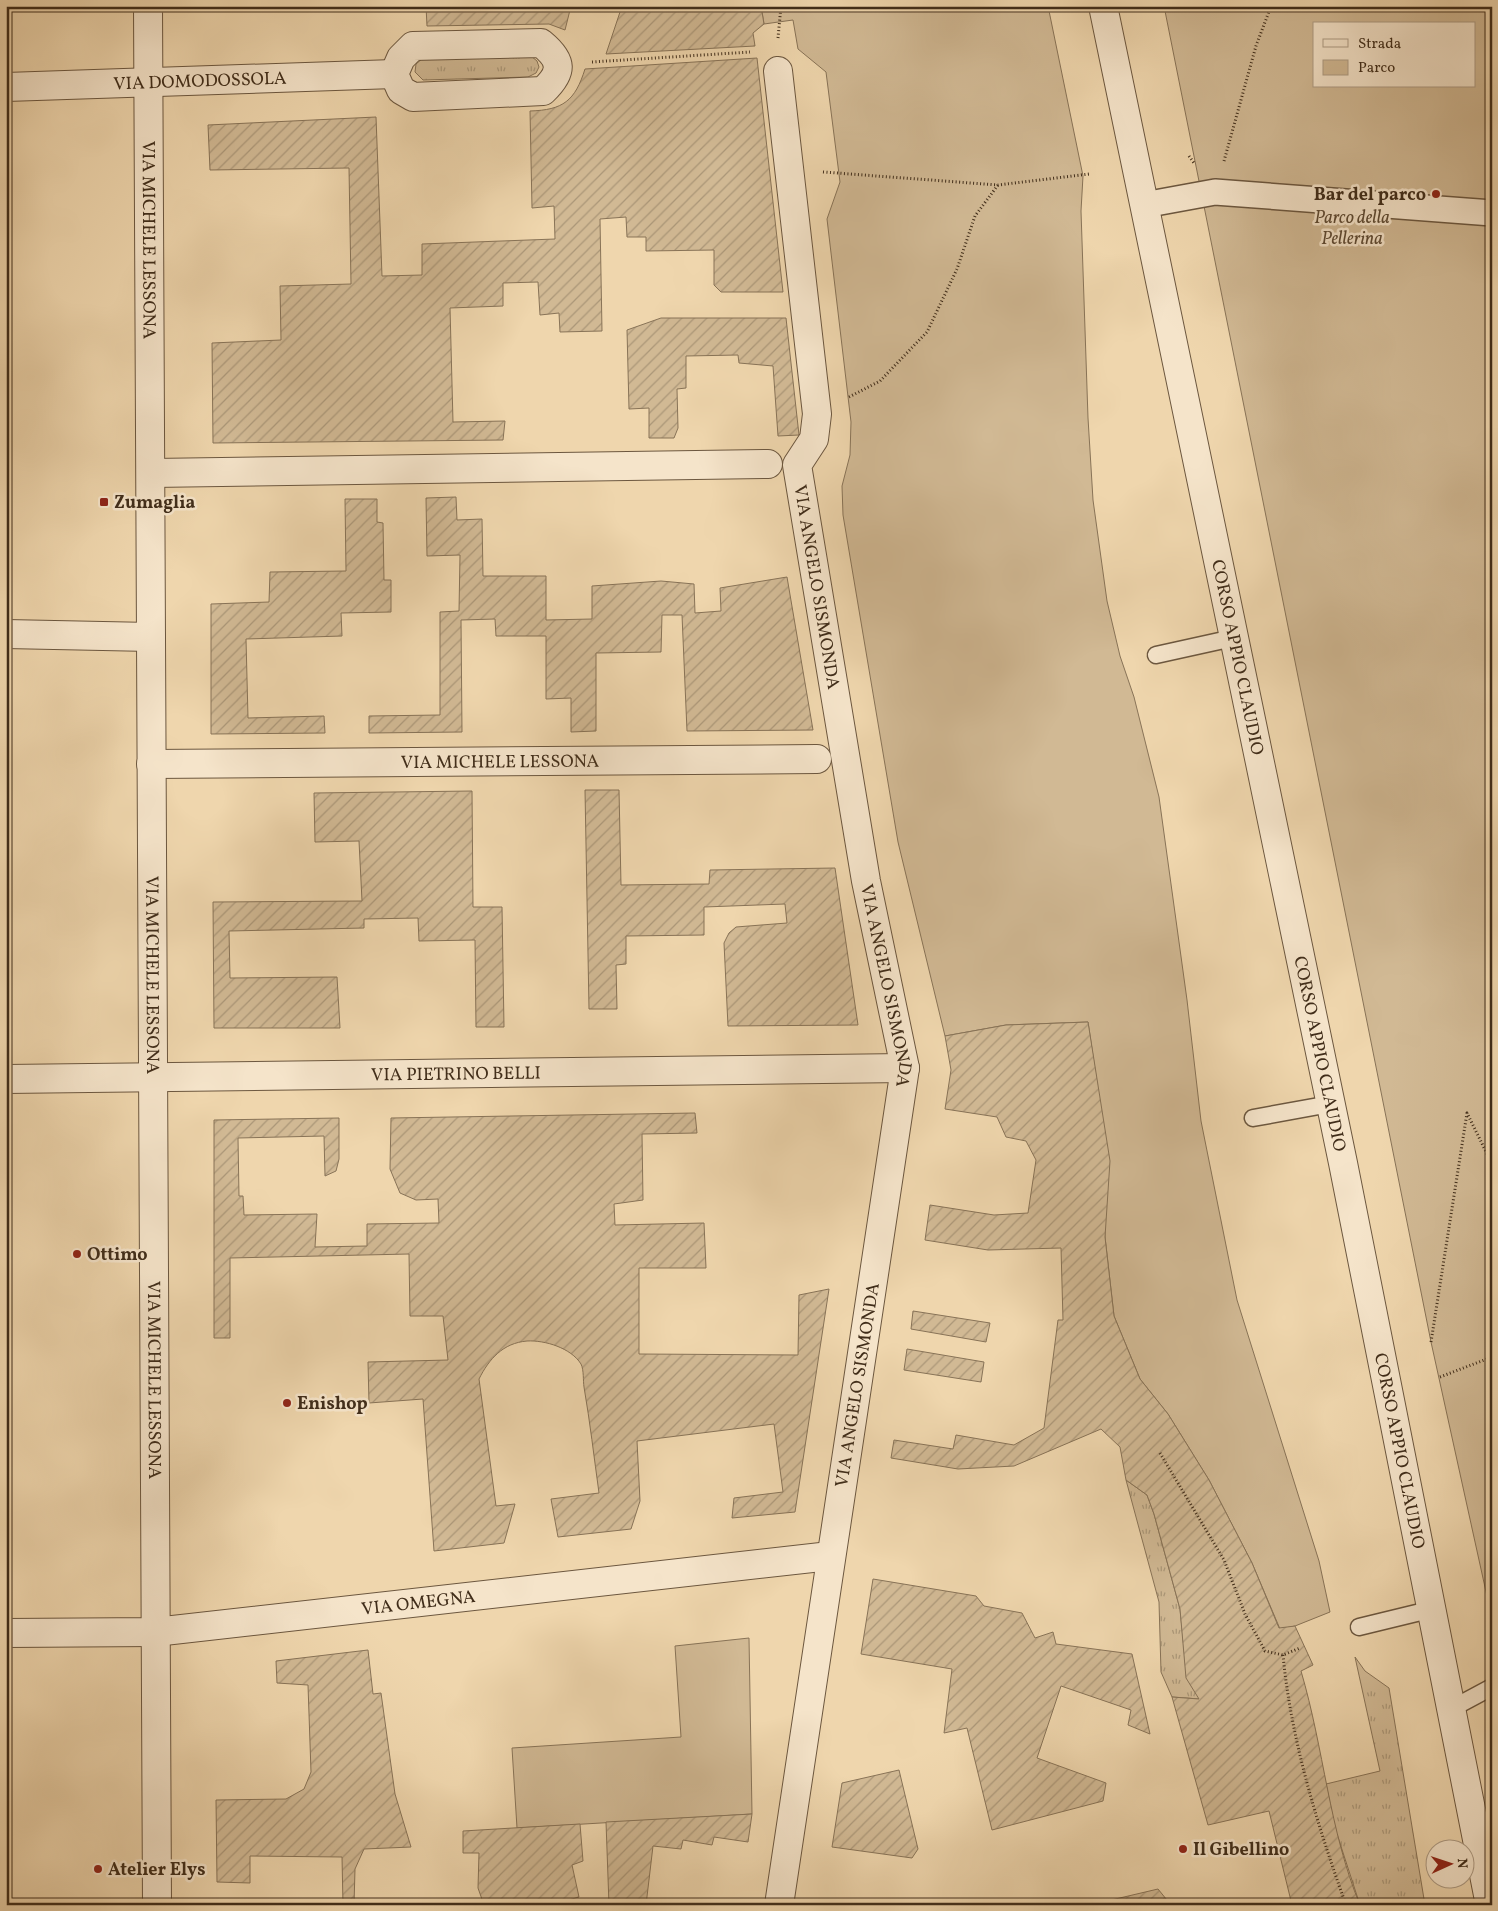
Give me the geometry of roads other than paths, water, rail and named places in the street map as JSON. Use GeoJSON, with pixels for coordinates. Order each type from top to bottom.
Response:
{"type":"FeatureCollection","features":[{"type":"Feature","properties":{"kind":"street","name":"VIA MICHELE LESSONA"},"geometry":{"type":"LineString","coordinates":[[148,6],[152,473],[151,764],[154,1632],[157,1905]]}},
{"type":"Feature","properties":{"kind":"street","name":"CORSO APPIO CLAUDIO"},"geometry":{"type":"LineString","coordinates":[[1103,6],[1433,1609],[1490,1905]]}},
{"type":"Feature","properties":{"kind":"street"},"geometry":{"type":"LineString","coordinates":[[541,43],[552,52],[558,64],[556,79],[543,91],[413,97],[401,90],[394,74],[401,58],[413,46],[541,43]]}},
{"type":"Feature","properties":{"kind":"street","name":"VIA ANGELO SISMONDA"},"geometry":{"type":"LineString","coordinates":[[778,71],[817,414],[814,439],[797,465],[866,881],[905,1068],[778,1905]]}},
{"type":"Feature","properties":{"kind":"street","name":"VIA DOMODOSSOLA"},"geometry":{"type":"LineString","coordinates":[[6,88],[394,74]]}},
{"type":"Feature","properties":{"kind":"street"},"geometry":{"type":"LineString","coordinates":[[1144,205],[1215,192],[1492,213]]}},
{"type":"Feature","properties":{"kind":"street"},"geometry":{"type":"LineString","coordinates":[[152,473],[768,464]]}},
{"type":"Feature","properties":{"kind":"street"},"geometry":{"type":"LineString","coordinates":[[6,634],[151,637]]}},
{"type":"Feature","properties":{"kind":"street","name":"VIA MICHELE LESSONA"},"geometry":{"type":"LineString","coordinates":[[151,764],[817,759]]}},
{"type":"Feature","properties":{"kind":"street","name":"VIA PIETRINO BELLI"},"geometry":{"type":"LineString","coordinates":[[6,1079],[905,1068]]}},
{"type":"Feature","properties":{"kind":"street","name":"VIA OMEGNA"},"geometry":{"type":"LineString","coordinates":[[6,1633],[154,1632],[830,1556]]}},
{"type":"Feature","properties":{"kind":"lane"},"geometry":{"type":"LineString","coordinates":[[1156,654],[1233,638]]}},
{"type":"Feature","properties":{"kind":"lane"},"geometry":{"type":"LineString","coordinates":[[1253,1118],[1330,1104]]}},
{"type":"Feature","properties":{"kind":"lane"},"geometry":{"type":"LineString","coordinates":[[1359,1627],[1433,1609]]}},
{"type":"Feature","properties":{"kind":"lane"},"geometry":{"type":"LineString","coordinates":[[1451,1709],[1492,1687]]}},
{"type":"Feature","properties":{"kind":"place","name":"Bar del parco"},"geometry":{"type":"Point","coordinates":[1436,194]}},
{"type":"Feature","properties":{"kind":"place","name":"Zumaglia"},"geometry":{"type":"Point","coordinates":[104,502]}},
{"type":"Feature","properties":{"kind":"place","name":"Ottimo"},"geometry":{"type":"Point","coordinates":[77,1254]}},
{"type":"Feature","properties":{"kind":"place","name":"Enishop"},"geometry":{"type":"Point","coordinates":[287,1403]}},
{"type":"Feature","properties":{"kind":"place","name":"Il Gibellino"},"geometry":{"type":"Point","coordinates":[1183,1849]}},
{"type":"Feature","properties":{"kind":"place","name":"Atelier Elys"},"geometry":{"type":"Point","coordinates":[98,1869]}},
{"type":"Feature","properties":{"kind":"park label","name":"Parco della Pellerina"},"geometry":{"type":"Point","coordinates":[1352,227]}}]}
